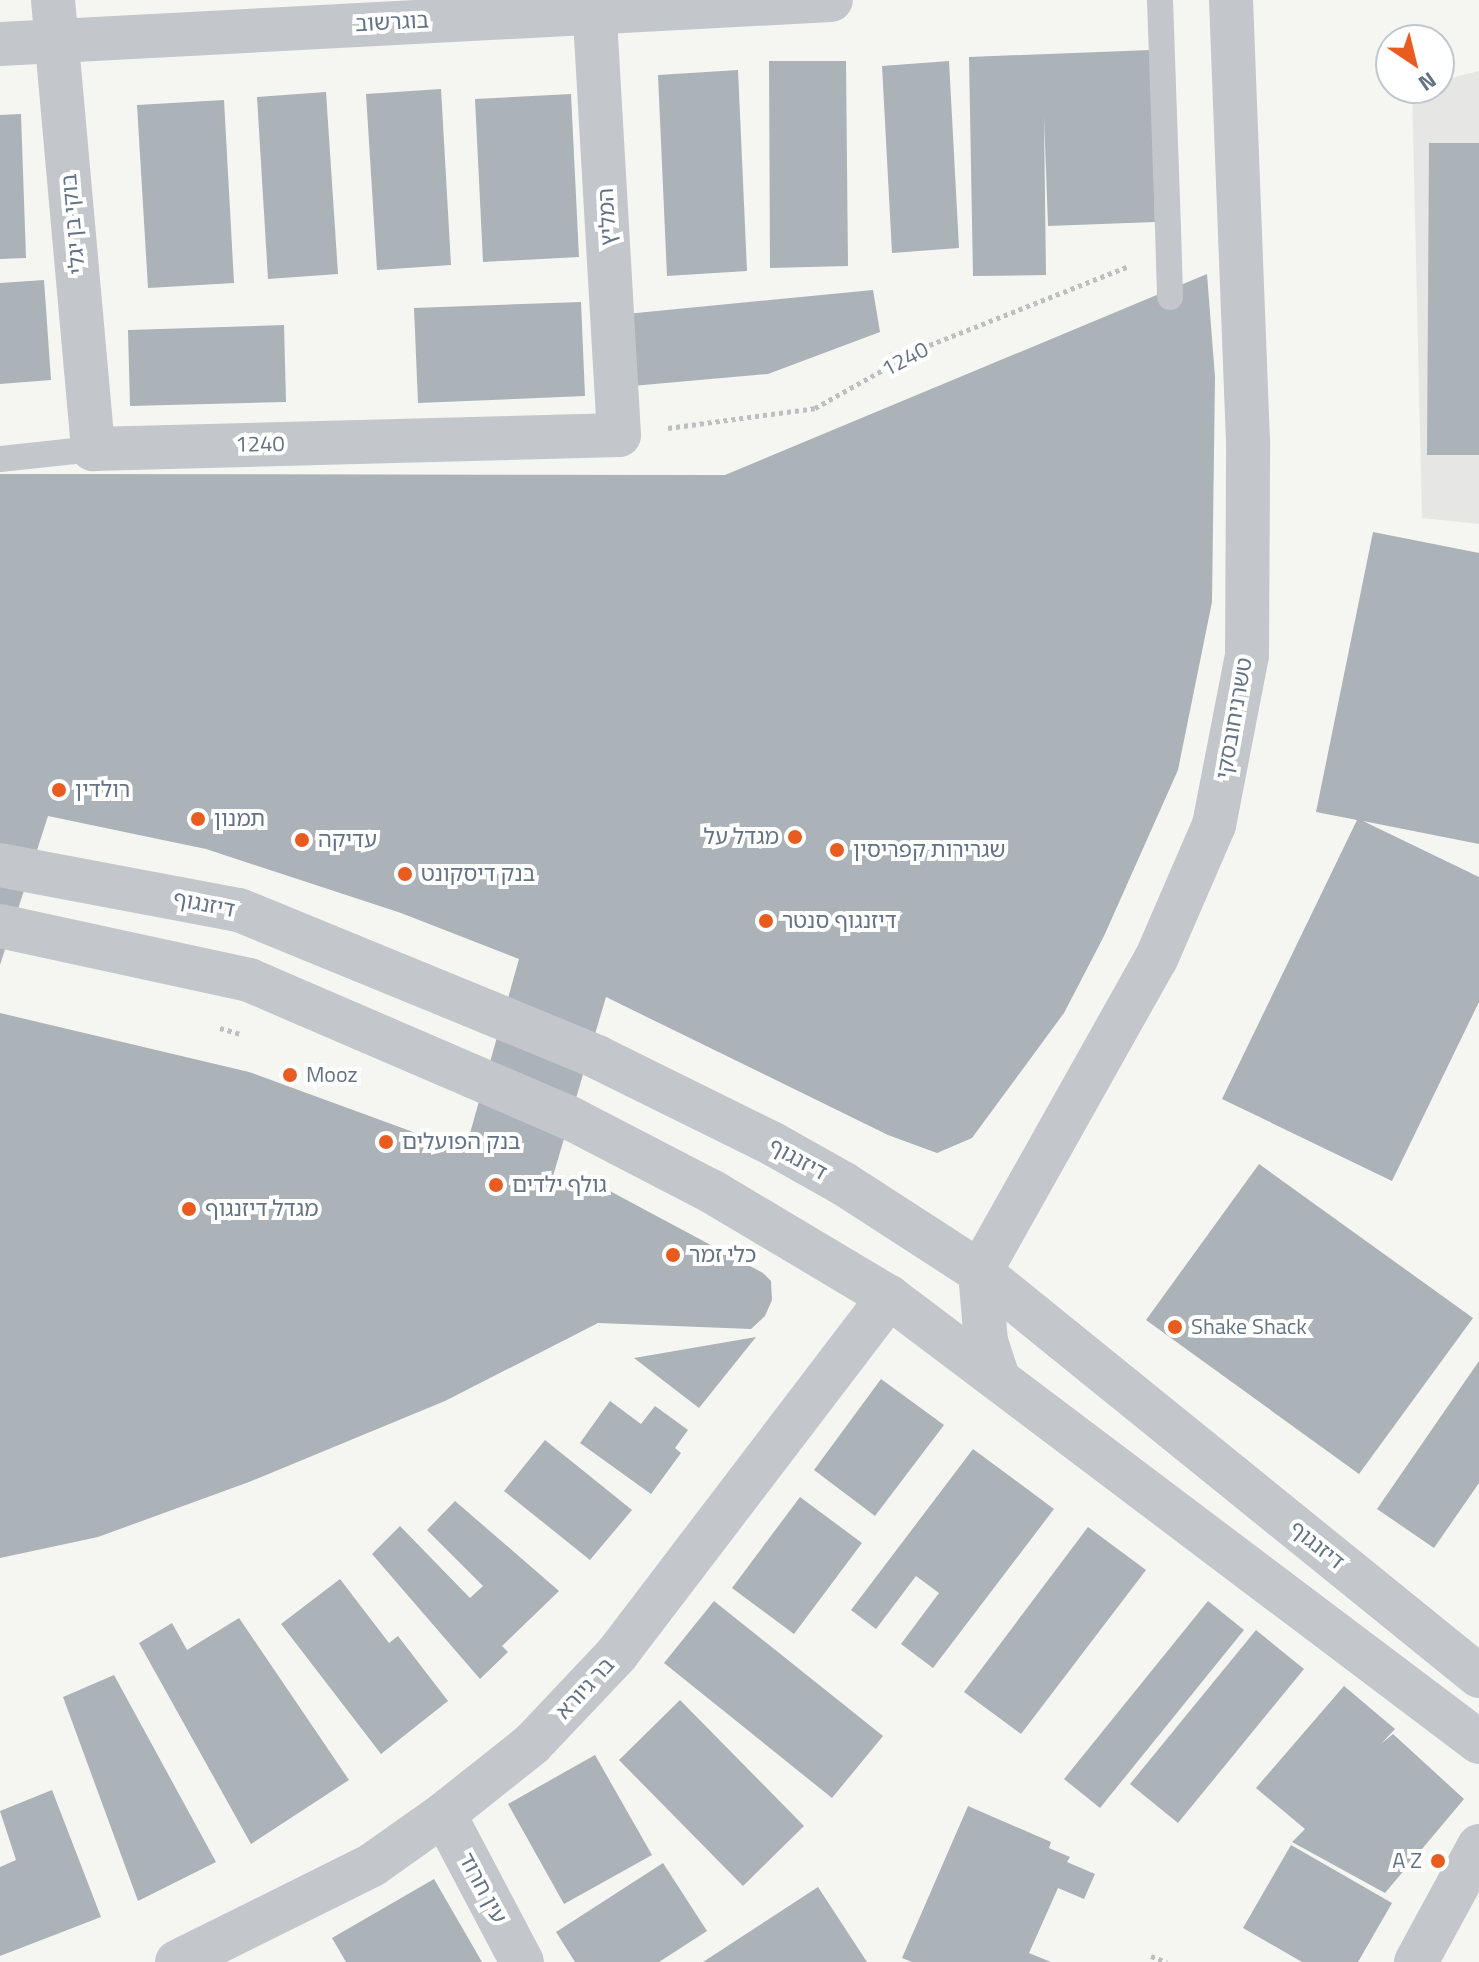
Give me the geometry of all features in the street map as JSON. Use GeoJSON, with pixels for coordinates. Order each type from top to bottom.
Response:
{"type":"FeatureCollection","features":[{"type":"Feature","properties":{"kind":"street","name":"בוגרשוב"},"geometry":{"type":"LineString","coordinates":[[0,44],[55,20],[831,0]]}},
{"type":"Feature","properties":{"kind":"street","name":"טשרניחובסקי"},"geometry":{"type":"LineString","coordinates":[[980,1272],[1156,959],[1214,825],[1247,656],[1248,442],[1231,0]]}},
{"type":"Feature","properties":{"kind":"street","name":"המליץ"},"geometry":{"type":"LineString","coordinates":[[594,6],[640,432]]}},
{"type":"Feature","properties":{"kind":"street","name":"בוקי בן יגלי"},"geometry":{"type":"LineString","coordinates":[[55,20],[93,449]]}},
{"type":"Feature","properties":{"kind":"street","name":"1240"},"geometry":{"type":"LineString","coordinates":[[93,449],[640,432]]}},
{"type":"Feature","properties":{"kind":"street","name":"דיזנגוף"},"geometry":{"type":"LineString","coordinates":[[0,865],[239,910],[597,1057],[773,1144],[844,1184],[980,1272],[1479,1676]]}},
{"type":"Feature","properties":{"kind":"street"},"geometry":{"type":"LineString","coordinates":[[0,926],[249,980],[570,1118],[711,1191],[889,1297],[997,1375],[1479,1742]]}},
{"type":"Feature","properties":{"kind":"street"},"geometry":{"type":"LineString","coordinates":[[980,1272],[986,1342],[997,1375]]}},
{"type":"Feature","properties":{"kind":"street","name":"בר גיורא"},"geometry":{"type":"LineString","coordinates":[[177,1962],[372,1865],[444,1814],[532,1744],[617,1654],[889,1297]]}},
{"type":"Feature","properties":{"kind":"street","name":"עין חרוד"},"geometry":{"type":"LineString","coordinates":[[444,1814],[522,1962]]}},
{"type":"Feature","properties":{"kind":"street"},"geometry":{"type":"LineString","coordinates":[[1416,1962],[1479,1846]]}},
{"type":"Feature","properties":{"kind":"lane"},"geometry":{"type":"LineString","coordinates":[[1160,0],[1170,297]]}},
{"type":"Feature","properties":{"kind":"lane"},"geometry":{"type":"LineString","coordinates":[[0,459],[93,449]]}},
{"type":"Feature","properties":{"kind":"path","name":"1240"},"geometry":{"type":"LineString","coordinates":[[640,432],[815,408],[922,348],[1142,260]]}},
{"type":"Feature","properties":{"kind":"path"},"geometry":{"type":"LineString","coordinates":[[1151,1956],[1167,1962]]}},
{"type":"Feature","properties":{"kind":"shaded area"},"geometry":{"type":"Polygon","coordinates":[[[1479,71],[1479,524],[1422,518],[1412,104],[1455,104],[1455,77],[1479,71]]]}},
{"type":"Feature","properties":{"kind":"building"},"geometry":{"type":"Polygon","coordinates":[[[1151,50],[1155,222],[1048,226],[1044,116],[1046,275],[973,276],[969,57],[1151,50]]]}},
{"type":"Feature","properties":{"kind":"building"},"geometry":{"type":"Polygon","coordinates":[[[769,61],[846,61],[848,266],[770,268],[769,61]]]}},
{"type":"Feature","properties":{"kind":"building"},"geometry":{"type":"Polygon","coordinates":[[[949,61],[959,248],[892,253],[882,66],[949,61]]]}},
{"type":"Feature","properties":{"kind":"building"},"geometry":{"type":"Polygon","coordinates":[[[738,70],[747,271],[667,276],[658,75],[738,70]]]}},
{"type":"Feature","properties":{"kind":"building"},"geometry":{"type":"Polygon","coordinates":[[[441,89],[451,265],[377,270],[366,94],[441,89]]]}},
{"type":"Feature","properties":{"kind":"building"},"geometry":{"type":"Polygon","coordinates":[[[326,92],[338,274],[268,279],[257,97],[326,92]]]}},
{"type":"Feature","properties":{"kind":"building"},"geometry":{"type":"Polygon","coordinates":[[[571,94],[579,257],[483,262],[475,99],[571,94]]]}},
{"type":"Feature","properties":{"kind":"building"},"geometry":{"type":"Polygon","coordinates":[[[224,100],[234,283],[148,288],[137,105],[224,100]]]}},
{"type":"Feature","properties":{"kind":"building"},"geometry":{"type":"Polygon","coordinates":[[[21,114],[26,258],[0,259],[0,115],[21,114]]]}},
{"type":"Feature","properties":{"kind":"building"},"geometry":{"type":"Polygon","coordinates":[[[1429,143],[1479,143],[1479,455],[1427,455],[1429,143]]]}},
{"type":"Feature","properties":{"kind":"building","name":"דיזנגוף סנטר"},"geometry":{"type":"Polygon","coordinates":[[[1207,274],[1215,377],[1212,602],[1178,770],[1104,936],[1064,1013],[972,1138],[937,1153],[888,1135],[606,997],[553,1176],[608,1190],[763,1273],[771,1281],[772,1300],[765,1316],[751,1329],[598,1323],[445,1401],[249,1482],[98,1537],[0,1558],[0,1013],[249,1072],[465,1151],[519,959],[401,913],[206,849],[48,816],[0,965],[0,474],[725,475],[1207,274]]]}},
{"type":"Feature","properties":{"kind":"building"},"geometry":{"type":"Polygon","coordinates":[[[44,280],[51,380],[0,384],[0,283],[44,280]]]}},
{"type":"Feature","properties":{"kind":"building"},"geometry":{"type":"Polygon","coordinates":[[[873,290],[880,332],[768,374],[632,386],[626,314],[873,290]]]}},
{"type":"Feature","properties":{"kind":"building"},"geometry":{"type":"Polygon","coordinates":[[[581,302],[585,396],[418,403],[414,308],[581,302]]]}},
{"type":"Feature","properties":{"kind":"building"},"geometry":{"type":"Polygon","coordinates":[[[284,325],[286,402],[130,406],[128,330],[284,325]]]}},
{"type":"Feature","properties":{"kind":"building"},"geometry":{"type":"Polygon","coordinates":[[[1373,532],[1479,553],[1479,844],[1363,821],[1479,877],[1479,1002],[1392,1181],[1222,1099],[1357,820],[1316,812],[1373,532]]]}},
{"type":"Feature","properties":{"kind":"building"},"geometry":{"type":"Polygon","coordinates":[[[1259,1164],[1473,1318],[1359,1474],[1146,1320],[1259,1164]]]}},
{"type":"Feature","properties":{"kind":"building"},"geometry":{"type":"Polygon","coordinates":[[[756,1337],[699,1408],[634,1358],[756,1337]]]}},
{"type":"Feature","properties":{"kind":"building"},"geometry":{"type":"Polygon","coordinates":[[[1479,1361],[1479,1483],[1434,1548],[1377,1509],[1479,1361]]]}},
{"type":"Feature","properties":{"kind":"building"},"geometry":{"type":"Polygon","coordinates":[[[881,1379],[944,1425],[875,1516],[814,1470],[881,1379]]]}},
{"type":"Feature","properties":{"kind":"building"},"geometry":{"type":"Polygon","coordinates":[[[610,1401],[641,1424],[655,1406],[688,1430],[675,1448],[681,1453],[651,1494],[580,1443],[610,1401]]]}},
{"type":"Feature","properties":{"kind":"building"},"geometry":{"type":"Polygon","coordinates":[[[545,1440],[632,1510],[590,1560],[504,1491],[545,1440]]]}},
{"type":"Feature","properties":{"kind":"building"},"geometry":{"type":"Polygon","coordinates":[[[973,1449],[1054,1509],[933,1668],[901,1644],[939,1593],[916,1576],[876,1629],[851,1610],[973,1449]]]}},
{"type":"Feature","properties":{"kind":"building"},"geometry":{"type":"Polygon","coordinates":[[[800,1497],[862,1543],[794,1634],[732,1588],[800,1497]]]}},
{"type":"Feature","properties":{"kind":"building"},"geometry":{"type":"Polygon","coordinates":[[[455,1501],[559,1591],[502,1646],[508,1652],[480,1679],[372,1554],[400,1526],[470,1598],[483,1586],[427,1530],[455,1501]]]}},
{"type":"Feature","properties":{"kind":"building"},"geometry":{"type":"Polygon","coordinates":[[[1088,1527],[1146,1570],[1021,1734],[964,1692],[1088,1527]]]}},
{"type":"Feature","properties":{"kind":"building"},"geometry":{"type":"Polygon","coordinates":[[[340,1579],[389,1643],[398,1636],[448,1701],[381,1754],[281,1624],[340,1579]]]}},
{"type":"Feature","properties":{"kind":"building"},"geometry":{"type":"Polygon","coordinates":[[[714,1601],[883,1736],[832,1798],[664,1663],[714,1601]]]}},
{"type":"Feature","properties":{"kind":"building"},"geometry":{"type":"Polygon","coordinates":[[[1208,1601],[1244,1630],[1100,1808],[1064,1779],[1208,1601]]]}},
{"type":"Feature","properties":{"kind":"building"},"geometry":{"type":"Polygon","coordinates":[[[239,1618],[349,1780],[251,1844],[139,1643],[172,1623],[187,1650],[239,1618]]]}},
{"type":"Feature","properties":{"kind":"building"},"geometry":{"type":"Polygon","coordinates":[[[1256,1630],[1304,1669],[1178,1823],[1130,1784],[1256,1630]]]}},
{"type":"Feature","properties":{"kind":"building"},"geometry":{"type":"Polygon","coordinates":[[[114,1675],[216,1862],[138,1901],[63,1697],[114,1675]]]}},
{"type":"Feature","properties":{"kind":"building"},"geometry":{"type":"Polygon","coordinates":[[[1344,1686],[1395,1729],[1381,1744],[1393,1734],[1464,1799],[1385,1893],[1292,1842],[1305,1829],[1256,1788],[1344,1686]]]}},
{"type":"Feature","properties":{"kind":"building"},"geometry":{"type":"Polygon","coordinates":[[[680,1700],[804,1826],[743,1886],[619,1760],[680,1700]]]}},
{"type":"Feature","properties":{"kind":"building"},"geometry":{"type":"Polygon","coordinates":[[[595,1755],[652,1855],[564,1904],[508,1804],[595,1755]]]}},
{"type":"Feature","properties":{"kind":"building"},"geometry":{"type":"Polygon","coordinates":[[[52,1790],[101,1917],[0,1956],[0,1867],[16,1860],[0,1811],[52,1790]]]}},
{"type":"Feature","properties":{"kind":"building"},"geometry":{"type":"Polygon","coordinates":[[[968,1806],[1051,1842],[1049,1848],[1070,1857],[1067,1862],[1095,1874],[1084,1899],[1058,1888],[1029,1953],[1051,1962],[912,1962],[902,1958],[968,1806]]]}},
{"type":"Feature","properties":{"kind":"building"},"geometry":{"type":"Polygon","coordinates":[[[1291,1845],[1392,1903],[1358,1962],[1302,1962],[1243,1928],[1291,1845]]]}},
{"type":"Feature","properties":{"kind":"building"},"geometry":{"type":"Polygon","coordinates":[[[663,1863],[707,1931],[659,1962],[575,1962],[556,1932],[663,1863]]]}},
{"type":"Feature","properties":{"kind":"building"},"geometry":{"type":"Polygon","coordinates":[[[434,1879],[482,1962],[346,1962],[332,1938],[434,1879]]]}},
{"type":"Feature","properties":{"kind":"building"},"geometry":{"type":"Polygon","coordinates":[[[818,1887],[867,1962],[703,1962],[818,1887]]]}},
{"type":"Feature","properties":{"kind":"place","name":"רולדין"},"geometry":{"type":"Point","coordinates":[59,790]}},
{"type":"Feature","properties":{"kind":"place","name":"תמנון"},"geometry":{"type":"Point","coordinates":[198,819]}},
{"type":"Feature","properties":{"kind":"place","name":"מגדל על"},"geometry":{"type":"Point","coordinates":[795,837]}},
{"type":"Feature","properties":{"kind":"place","name":"עדיקה"},"geometry":{"type":"Point","coordinates":[302,840]}},
{"type":"Feature","properties":{"kind":"place","name":"שגרירות קפריסין"},"geometry":{"type":"Point","coordinates":[837,850]}},
{"type":"Feature","properties":{"kind":"place","name":"בנק דיסקונט"},"geometry":{"type":"Point","coordinates":[405,874]}},
{"type":"Feature","properties":{"kind":"place","name":"דיזנגוף סנטר"},"geometry":{"type":"Point","coordinates":[766,921]}},
{"type":"Feature","properties":{"kind":"place","name":"Mooz"},"geometry":{"type":"Point","coordinates":[290,1075]}},
{"type":"Feature","properties":{"kind":"place","name":"בנק הפועלים"},"geometry":{"type":"Point","coordinates":[386,1142]}},
{"type":"Feature","properties":{"kind":"place","name":"גולף ילדים"},"geometry":{"type":"Point","coordinates":[496,1185]}},
{"type":"Feature","properties":{"kind":"place","name":"מגדל דיזנגוף"},"geometry":{"type":"Point","coordinates":[189,1209]}},
{"type":"Feature","properties":{"kind":"place","name":"כלי זמר"},"geometry":{"type":"Point","coordinates":[673,1255]}},
{"type":"Feature","properties":{"kind":"place","name":"Shake Shack"},"geometry":{"type":"Point","coordinates":[1175,1327]}},
{"type":"Feature","properties":{"kind":"place","name":"A Z"},"geometry":{"type":"Point","coordinates":[1438,1861]}}]}
